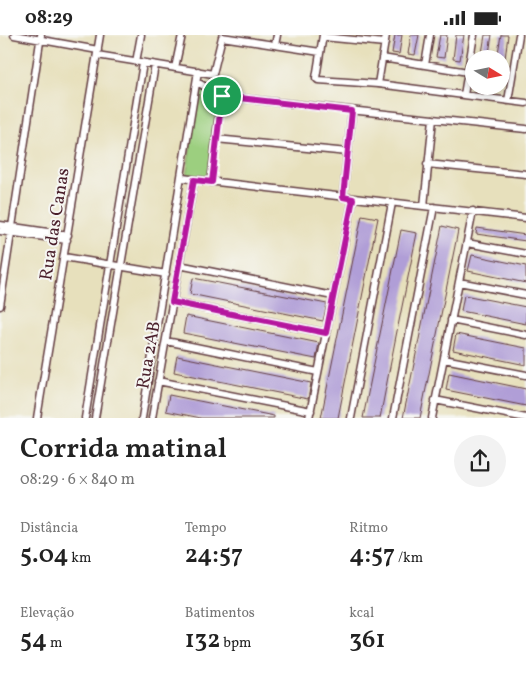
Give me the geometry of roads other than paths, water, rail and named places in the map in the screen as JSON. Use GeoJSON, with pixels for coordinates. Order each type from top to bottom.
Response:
{"type":"FeatureCollection","features":[{"type":"Feature","properties":{"kind":"street"},"geometry":{"type":"LineString","coordinates":[[14,35],[41,37],[97,53],[213,74],[221,38],[224,36],[320,52]]}},
{"type":"Feature","properties":{"kind":"street","name":"Rua das Canas"},"geometry":{"type":"LineString","coordinates":[[37,418],[100,35]]}},
{"type":"Feature","properties":{"kind":"street"},"geometry":{"type":"LineString","coordinates":[[85,418],[110,265],[139,62],[141,35]]}},
{"type":"Feature","properties":{"kind":"street"},"geometry":{"type":"LineString","coordinates":[[175,68],[182,35]]}},
{"type":"Feature","properties":{"kind":"street"},"geometry":{"type":"LineString","coordinates":[[275,45],[277,35]]}},
{"type":"Feature","properties":{"kind":"street"},"geometry":{"type":"LineString","coordinates":[[378,84],[386,35]]}},
{"type":"Feature","properties":{"kind":"street"},"geometry":{"type":"LineString","coordinates":[[425,65],[430,35]]}},
{"type":"Feature","properties":{"kind":"street"},"geometry":{"type":"LineString","coordinates":[[472,50],[474,35]]}},
{"type":"Feature","properties":{"kind":"street"},"geometry":{"type":"LineString","coordinates":[[508,101],[519,35]]}},
{"type":"Feature","properties":{"kind":"street"},"geometry":{"type":"LineString","coordinates":[[384,43],[323,36],[317,79],[378,84],[526,103]]}},
{"type":"Feature","properties":{"kind":"street"},"geometry":{"type":"LineString","coordinates":[[0,306],[41,37]]}},
{"type":"Feature","properties":{"kind":"street"},"geometry":{"type":"LineString","coordinates":[[382,58],[465,72]]}},
{"type":"Feature","properties":{"kind":"street"},"geometry":{"type":"LineString","coordinates":[[95,418],[155,65]]}},
{"type":"Feature","properties":{"kind":"street"},"geometry":{"type":"LineString","coordinates":[[142,418],[198,71]]}},
{"type":"Feature","properties":{"kind":"street"},"geometry":{"type":"LineString","coordinates":[[197,82],[222,96],[526,129]]}},
{"type":"Feature","properties":{"kind":"street"},"geometry":{"type":"LineString","coordinates":[[464,95],[465,89]]}},
{"type":"Feature","properties":{"kind":"street"},"geometry":{"type":"LineString","coordinates":[[212,182],[222,96]]}},
{"type":"Feature","properties":{"kind":"street"},"geometry":{"type":"LineString","coordinates":[[343,197],[352,111]]}},
{"type":"Feature","properties":{"kind":"street"},"geometry":{"type":"LineString","coordinates":[[424,206],[433,119]]}},
{"type":"Feature","properties":{"kind":"street"},"geometry":{"type":"LineString","coordinates":[[216,139],[348,152]]}},
{"type":"Feature","properties":{"kind":"street"},"geometry":{"type":"LineString","coordinates":[[427,164],[526,174]]}},
{"type":"Feature","properties":{"kind":"street"},"geometry":{"type":"LineString","coordinates":[[182,178],[353,199],[526,217]]}},
{"type":"Feature","properties":{"kind":"street","name":"Rua 2AB"},"geometry":{"type":"LineString","coordinates":[[152,418],[194,180]]}},
{"type":"Feature","properties":{"kind":"street"},"geometry":{"type":"LineString","coordinates":[[158,381],[310,415],[353,199]]}},
{"type":"Feature","properties":{"kind":"street"},"geometry":{"type":"LineString","coordinates":[[351,418],[392,203]]}},
{"type":"Feature","properties":{"kind":"street"},"geometry":{"type":"LineString","coordinates":[[393,418],[434,207]]}},
{"type":"Feature","properties":{"kind":"street"},"geometry":{"type":"LineString","coordinates":[[432,418],[473,211]]}},
{"type":"Feature","properties":{"kind":"street"},"geometry":{"type":"LineString","coordinates":[[0,225],[12,230]]}},
{"type":"Feature","properties":{"kind":"street"},"geometry":{"type":"LineString","coordinates":[[0,231],[12,230],[67,238]]}},
{"type":"Feature","properties":{"kind":"street"},"geometry":{"type":"LineString","coordinates":[[467,243],[526,254]]}},
{"type":"Feature","properties":{"kind":"street"},"geometry":{"type":"LineString","coordinates":[[64,257],[166,274]]}},
{"type":"Feature","properties":{"kind":"street"},"geometry":{"type":"LineString","coordinates":[[179,265],[333,296]]}},
{"type":"Feature","properties":{"kind":"street"},"geometry":{"type":"LineString","coordinates":[[459,282],[526,295]]}},
{"type":"Feature","properties":{"kind":"street"},"geometry":{"type":"LineString","coordinates":[[172,302],[326,333]]}},
{"type":"Feature","properties":{"kind":"street"},"geometry":{"type":"LineString","coordinates":[[452,320],[526,335]]}},
{"type":"Feature","properties":{"kind":"street"},"geometry":{"type":"LineString","coordinates":[[166,341],[318,372]]}},
{"type":"Feature","properties":{"kind":"street"},"geometry":{"type":"LineString","coordinates":[[444,359],[526,375]]}},
{"type":"Feature","properties":{"kind":"street"},"geometry":{"type":"LineString","coordinates":[[93,372],[104,373]]}},
{"type":"Feature","properties":{"kind":"street"},"geometry":{"type":"LineString","coordinates":[[436,400],[526,418]]}}]}
